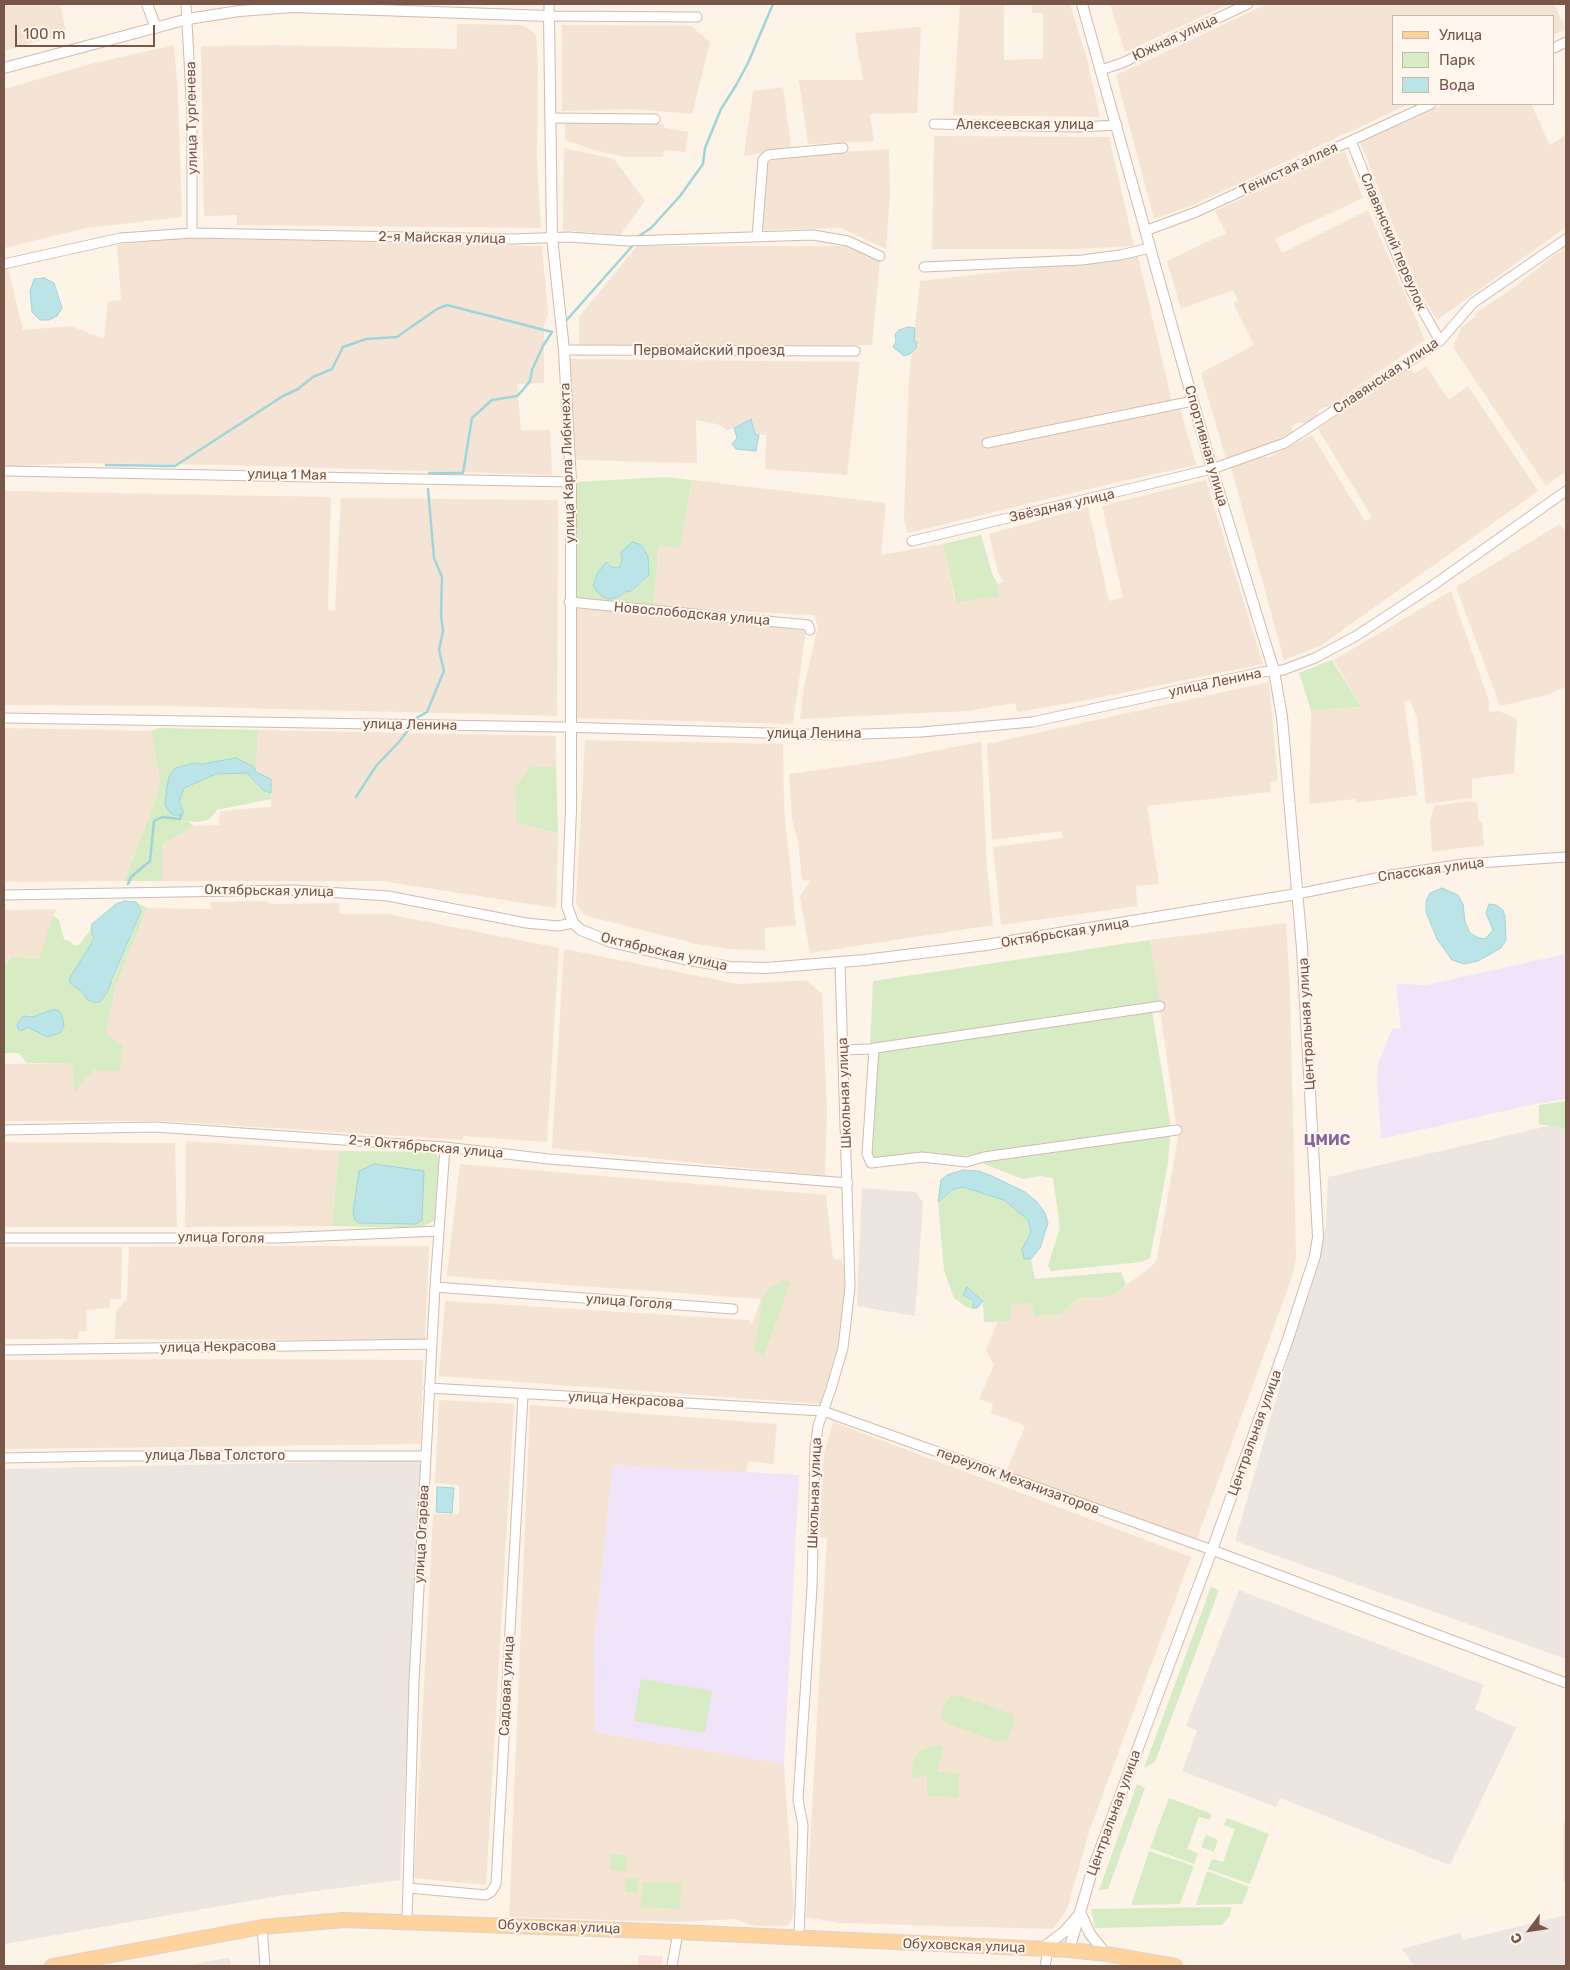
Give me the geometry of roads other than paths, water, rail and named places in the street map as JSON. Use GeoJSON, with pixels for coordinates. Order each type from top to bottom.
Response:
{"type":"FeatureCollection","features":[{"type":"Feature","properties":{"kind":"main road","name":"Обуховская улица"},"geometry":{"type":"LineString","coordinates":[[52,1966],[262,1927],[316,1921],[407,1921],[1069,1950],[1106,1954],[1175,1966]]}},
{"type":"Feature","properties":{"kind":"street"},"geometry":{"type":"LineString","coordinates":[[147,4],[156,28]]}},
{"type":"Feature","properties":{"kind":"street","name":"улица Тургенева"},"geometry":{"type":"LineString","coordinates":[[186,4],[193,153],[192,233]]}},
{"type":"Feature","properties":{"kind":"street","name":"улица Карла Либкнехта"},"geometry":{"type":"LineString","coordinates":[[549,4],[552,237],[564,350],[571,482],[570,817],[567,906],[573,923]]}},
{"type":"Feature","properties":{"kind":"street","name":"Спортивная улица"},"geometry":{"type":"LineString","coordinates":[[1082,4],[1212,469],[1274,671],[1282,717],[1296,894]]}},
{"type":"Feature","properties":{"kind":"street","name":"Южная улица"},"geometry":{"type":"LineString","coordinates":[[1101,70],[1122,63],[1248,4]]}},
{"type":"Feature","properties":{"kind":"street"},"geometry":{"type":"LineString","coordinates":[[4,68],[188,19],[239,11],[293,8],[549,16],[697,17]]}},
{"type":"Feature","properties":{"kind":"street","name":"Тенистая аллея"},"geometry":{"type":"LineString","coordinates":[[1145,232],[1196,212],[1429,105]]}},
{"type":"Feature","properties":{"kind":"street"},"geometry":{"type":"LineString","coordinates":[[551,118],[655,119]]}},
{"type":"Feature","properties":{"kind":"street","name":"Алексеевская улица"},"geometry":{"type":"LineString","coordinates":[[934,124],[1080,127],[1117,125]]}},
{"type":"Feature","properties":{"kind":"street","name":"Славянский переулок"},"geometry":{"type":"LineString","coordinates":[[1351,141],[1411,290],[1440,341]]}},
{"type":"Feature","properties":{"kind":"street"},"geometry":{"type":"LineString","coordinates":[[756,237],[763,160],[768,155],[843,148]]}},
{"type":"Feature","properties":{"kind":"street","name":"2-я Майская улица"},"geometry":{"type":"LineString","coordinates":[[4,264],[120,238],[192,233],[513,239],[589,237],[628,241],[804,235],[848,241],[880,256]]}},
{"type":"Feature","properties":{"kind":"street","name":"Славянская улица"},"geometry":{"type":"LineString","coordinates":[[1212,469],[1285,443],[1440,341],[1473,303],[1566,239]]}},
{"type":"Feature","properties":{"kind":"street"},"geometry":{"type":"LineString","coordinates":[[924,267],[1082,260],[1120,255],[1150,248]]}},
{"type":"Feature","properties":{"kind":"street","name":"Первомайский проезд"},"geometry":{"type":"LineString","coordinates":[[564,350],[855,351]]}},
{"type":"Feature","properties":{"kind":"street"},"geometry":{"type":"LineString","coordinates":[[988,443],[1193,401]]}},
{"type":"Feature","properties":{"kind":"street","name":"Звёздная улица"},"geometry":{"type":"LineString","coordinates":[[912,541],[1212,469]]}},
{"type":"Feature","properties":{"kind":"street","name":"улица 1 Мая"},"geometry":{"type":"LineString","coordinates":[[4,471],[571,482]]}},
{"type":"Feature","properties":{"kind":"street","name":"улица Ленина"},"geometry":{"type":"LineString","coordinates":[[4,718],[570,728],[835,736],[966,729],[1068,716],[1292,668],[1315,658],[1356,636],[1509,534],[1566,491]]}},
{"type":"Feature","properties":{"kind":"street","name":"Новослободская улица"},"geometry":{"type":"LineString","coordinates":[[570,602],[808,625],[810,630]]}},
{"type":"Feature","properties":{"kind":"street","name":"Спасская улица"},"geometry":{"type":"LineString","coordinates":[[1296,894],[1391,875],[1463,864],[1566,857]]}},
{"type":"Feature","properties":{"kind":"street","name":"Октябрьская улица"},"geometry":{"type":"LineString","coordinates":[[4,895],[295,890],[388,896],[526,923],[558,926],[573,923],[591,935],[611,942],[730,967],[766,968],[840,962],[1044,936],[1296,894]]}},
{"type":"Feature","properties":{"kind":"street","name":"Центральная улица"},"geometry":{"type":"LineString","coordinates":[[1069,1950],[1092,1871],[1212,1550],[1287,1342],[1317,1248],[1317,1181],[1302,948],[1296,894]]}},
{"type":"Feature","properties":{"kind":"street","name":"Школьная улица"},"geometry":{"type":"LineString","coordinates":[[799,1938],[803,1826],[798,1800],[812,1588],[815,1449],[818,1426],[843,1348],[849,1306],[848,1183],[840,962]]}},
{"type":"Feature","properties":{"kind":"street"},"geometry":{"type":"LineString","coordinates":[[843,1050],[874,1048],[1160,1006]]}},
{"type":"Feature","properties":{"kind":"street"},"geometry":{"type":"LineString","coordinates":[[874,1048],[867,1154],[871,1163],[922,1157],[966,1162],[984,1157],[1177,1130]]}},
{"type":"Feature","properties":{"kind":"street","name":"2-я Октябрьская улица"},"geometry":{"type":"LineString","coordinates":[[4,1130],[155,1127],[445,1147],[549,1159],[848,1183]]}},
{"type":"Feature","properties":{"kind":"street","name":"улица Огарёва"},"geometry":{"type":"LineString","coordinates":[[407,1921],[414,1682],[435,1287],[445,1147]]}},
{"type":"Feature","properties":{"kind":"street","name":"улица Гоголя"},"geometry":{"type":"LineString","coordinates":[[4,1238],[276,1238],[439,1231]]}},
{"type":"Feature","properties":{"kind":"street","name":"улица Гоголя"},"geometry":{"type":"LineString","coordinates":[[435,1287],[733,1309]]}},
{"type":"Feature","properties":{"kind":"street","name":"улица Некрасова"},"geometry":{"type":"LineString","coordinates":[[4,1350],[432,1344]]}},
{"type":"Feature","properties":{"kind":"street","name":"улица Некрасова"},"geometry":{"type":"LineString","coordinates":[[430,1388],[823,1411]]}},
{"type":"Feature","properties":{"kind":"street","name":"Садовая улица"},"geometry":{"type":"LineString","coordinates":[[409,1888],[486,1895],[491,1892],[496,1884],[523,1394]]}},
{"type":"Feature","properties":{"kind":"street","name":"переулок Механизаторов"},"geometry":{"type":"LineString","coordinates":[[823,1411],[1212,1550],[1566,1683]]}},
{"type":"Feature","properties":{"kind":"street","name":"улица Льва Толстого"},"geometry":{"type":"LineString","coordinates":[[4,1458],[109,1456],[426,1456]]}},
{"type":"Feature","properties":{"kind":"street"},"geometry":{"type":"LineString","coordinates":[[1045,1966],[1045,1949],[1064,1932],[1080,1912],[1090,1934],[1106,1954]]}},
{"type":"Feature","properties":{"kind":"street"},"geometry":{"type":"LineString","coordinates":[[262,1927],[265,1966]]}},
{"type":"Feature","properties":{"kind":"street"},"geometry":{"type":"LineString","coordinates":[[672,1966],[678,1932]]}},
{"type":"Feature","properties":{"kind":"water"},"geometry":{"type":"Polygon","coordinates":[[[44,278],[54,283],[62,308],[57,316],[49,320],[40,320],[32,312],[30,291],[34,279],[44,278]]]}},
{"type":"Feature","properties":{"kind":"water"},"geometry":{"type":"Polygon","coordinates":[[[908,327],[915,328],[914,341],[917,342],[916,348],[910,354],[904,356],[893,347],[896,342],[895,334],[899,330],[908,327]]]}},
{"type":"Feature","properties":{"kind":"water"},"geometry":{"type":"Polygon","coordinates":[[[751,419],[755,434],[759,435],[756,451],[736,449],[732,444],[737,438],[734,428],[751,419]]]}},
{"type":"Feature","properties":{"kind":"water"},"geometry":{"type":"Polygon","coordinates":[[[633,542],[641,545],[648,556],[649,575],[631,591],[625,592],[617,598],[608,599],[601,596],[593,586],[598,572],[606,562],[612,567],[619,568],[622,560],[621,552],[633,542]]]}},
{"type":"Feature","properties":{"kind":"water"},"geometry":{"type":"Polygon","coordinates":[[[236,758],[254,767],[256,772],[271,779],[271,793],[263,790],[247,773],[216,774],[184,788],[179,802],[184,813],[173,815],[168,810],[165,805],[167,787],[169,777],[175,768],[194,763],[202,764],[236,758]]]}},
{"type":"Feature","properties":{"kind":"water"},"geometry":{"type":"Polygon","coordinates":[[[1442,888],[1458,895],[1463,904],[1465,922],[1470,933],[1479,938],[1485,939],[1493,930],[1486,913],[1489,904],[1496,905],[1503,910],[1506,940],[1501,948],[1478,961],[1464,964],[1452,960],[1437,939],[1426,912],[1426,901],[1430,893],[1442,888]]]}},
{"type":"Feature","properties":{"kind":"water"},"geometry":{"type":"Polygon","coordinates":[[[125,901],[136,902],[141,911],[107,992],[100,1002],[93,1002],[88,1000],[80,990],[71,984],[69,979],[94,939],[91,929],[92,924],[116,904],[125,901]]]}},
{"type":"Feature","properties":{"kind":"water"},"geometry":{"type":"Polygon","coordinates":[[[52,1010],[58,1010],[62,1015],[64,1026],[60,1033],[47,1037],[28,1027],[21,1031],[18,1029],[17,1025],[23,1016],[32,1017],[52,1010]]]}},
{"type":"Feature","properties":{"kind":"water"},"geometry":{"type":"Polygon","coordinates":[[[374,1164],[424,1171],[422,1220],[416,1224],[359,1223],[355,1220],[353,1213],[359,1171],[374,1164]]]}},
{"type":"Feature","properties":{"kind":"water"},"geometry":{"type":"Polygon","coordinates":[[[963,1170],[979,1171],[994,1177],[1025,1192],[1037,1202],[1045,1213],[1048,1223],[1040,1248],[1031,1259],[1024,1259],[1022,1249],[1031,1232],[1028,1220],[1004,1200],[963,1187],[954,1189],[938,1202],[941,1180],[947,1175],[963,1170]]]}},
{"type":"Feature","properties":{"kind":"water"},"geometry":{"type":"Polygon","coordinates":[[[967,1287],[983,1301],[977,1308],[972,1308],[974,1303],[972,1300],[963,1295],[967,1287]]]}},
{"type":"Feature","properties":{"kind":"water"},"geometry":{"type":"Polygon","coordinates":[[[437,1487],[454,1488],[452,1513],[436,1512],[437,1487]]]}},
{"type":"Feature","properties":{"kind":"waterway"},"geometry":{"type":"LineString","coordinates":[[639,236],[651,228],[680,196],[703,164],[705,148],[721,109],[748,63],[773,4]]}},
{"type":"Feature","properties":{"kind":"waterway"},"geometry":{"type":"LineString","coordinates":[[565,322],[634,244]]}},
{"type":"Feature","properties":{"kind":"waterway"},"geometry":{"type":"LineString","coordinates":[[106,465],[175,466],[283,396],[298,389],[313,377],[332,369],[343,347],[366,339],[397,337],[437,309],[447,305],[552,332],[532,370],[530,381],[522,391],[517,396],[492,400],[472,418],[463,473],[429,473]]}},
{"type":"Feature","properties":{"kind":"waterway"},"geometry":{"type":"LineString","coordinates":[[413,720],[427,712],[444,671],[439,650],[443,631],[441,615],[442,577],[434,558],[428,489]]}},
{"type":"Feature","properties":{"kind":"waterway"},"geometry":{"type":"LineString","coordinates":[[356,797],[376,766],[408,730]]}},
{"type":"Feature","properties":{"kind":"waterway"},"geometry":{"type":"LineString","coordinates":[[128,884],[131,877],[150,861],[154,821],[162,817],[180,819],[181,815]]}},
{"type":"Feature","properties":{"kind":"district","name":"ЦМИС"},"geometry":{"type":"Point","coordinates":[1327,1141]}}]}
